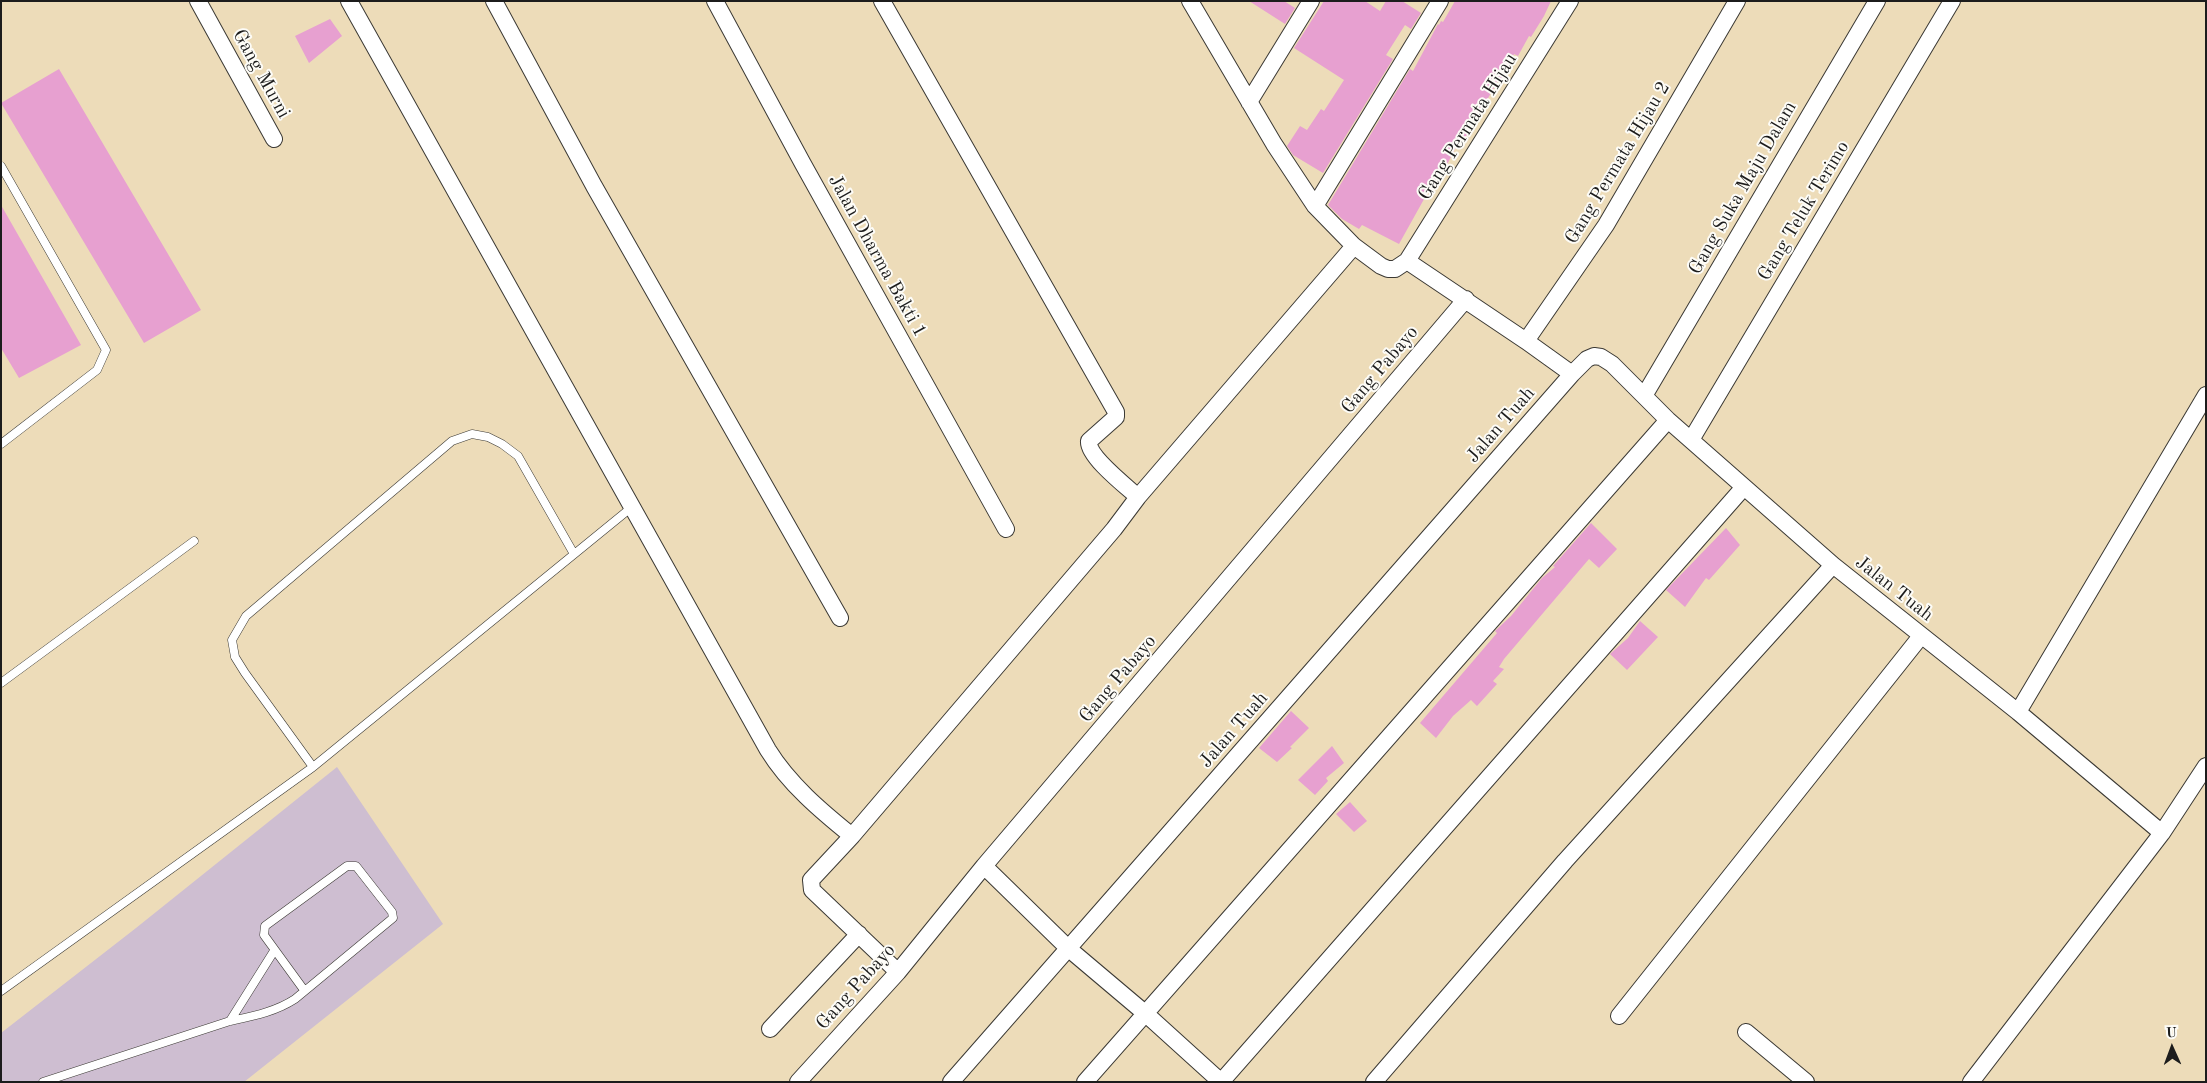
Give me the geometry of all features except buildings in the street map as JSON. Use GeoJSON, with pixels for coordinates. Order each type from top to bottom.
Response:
{"type":"FeatureCollection","features":[{"type":"Feature","properties":{"kind":"street","name":"Gang Murni"},"geometry":{"type":"LineString","coordinates":[[198,1],[274,139]]}},
{"type":"Feature","properties":{"kind":"street"},"geometry":{"type":"LineString","coordinates":[[349,1],[779,767],[852,836]]}},
{"type":"Feature","properties":{"kind":"street"},"geometry":{"type":"LineString","coordinates":[[494,1],[603,204],[840,618]]}},
{"type":"Feature","properties":{"kind":"street","name":"Jalan Dharma Bakti 1"},"geometry":{"type":"LineString","coordinates":[[715,1],[803,164],[1006,529]]}},
{"type":"Feature","properties":{"kind":"street"},"geometry":{"type":"LineString","coordinates":[[882,1],[1116,412],[1116,417],[1089,441],[1089,446],[1096,458],[1138,497]]}},
{"type":"Feature","properties":{"kind":"street"},"geometry":{"type":"LineString","coordinates":[[1190,1],[1249,102],[1314,206],[1354,246],[1388,270],[1401,265],[1466,299],[1572,374]]}},
{"type":"Feature","properties":{"kind":"street"},"geometry":{"type":"LineString","coordinates":[[1249,102],[1311,1]]}},
{"type":"Feature","properties":{"kind":"street"},"geometry":{"type":"LineString","coordinates":[[1314,206],[1440,1]]}},
{"type":"Feature","properties":{"kind":"street","name":"Gang Permata Hijau"},"geometry":{"type":"LineString","coordinates":[[1401,265],[1570,1]]}},
{"type":"Feature","properties":{"kind":"street","name":"Gang Permata Hijau 2"},"geometry":{"type":"LineString","coordinates":[[1526,341],[1606,226],[1737,1]]}},
{"type":"Feature","properties":{"kind":"street","name":"Gang Suka Maju Dalam"},"geometry":{"type":"LineString","coordinates":[[1644,396],[1877,1]]}},
{"type":"Feature","properties":{"kind":"street","name":"Gang Teluk Terimo"},"geometry":{"type":"LineString","coordinates":[[1691,440],[1952,1]]}},
{"type":"Feature","properties":{"kind":"street"},"geometry":{"type":"LineString","coordinates":[[898,972],[812,890],[811,880],[852,836],[1114,529],[1138,497],[1354,246]]}},
{"type":"Feature","properties":{"kind":"street","name":"Gang Pabayo"},"geometry":{"type":"LineString","coordinates":[[798,1082],[898,972],[984,866],[1466,299]]}},
{"type":"Feature","properties":{"kind":"street","name":"Jalan Tuah"},"geometry":{"type":"LineString","coordinates":[[950,1082],[1069,949],[1572,374],[1594,356],[1601,357],[1612,364],[1668,420],[1833,565],[2018,712],[2162,833]]}},
{"type":"Feature","properties":{"kind":"street"},"geometry":{"type":"LineString","coordinates":[[2018,712],[2206,394]]}},
{"type":"Feature","properties":{"kind":"street"},"geometry":{"type":"LineString","coordinates":[[1085,1082],[1668,420]]}},
{"type":"Feature","properties":{"kind":"street"},"geometry":{"type":"LineString","coordinates":[[984,866],[1069,949],[1146,1014],[1221,1082],[1744,487]]}},
{"type":"Feature","properties":{"kind":"street"},"geometry":{"type":"LineString","coordinates":[[1374,1082],[1565,861],[1833,565]]}},
{"type":"Feature","properties":{"kind":"street"},"geometry":{"type":"LineString","coordinates":[[1619,1016],[1921,636]]}},
{"type":"Feature","properties":{"kind":"street"},"geometry":{"type":"LineString","coordinates":[[1971,1082],[2162,833],[2205,769]]}},
{"type":"Feature","properties":{"kind":"street"},"geometry":{"type":"LineString","coordinates":[[770,1029],[859,934]]}},
{"type":"Feature","properties":{"kind":"street"},"geometry":{"type":"LineString","coordinates":[[1746,1032],[1806,1082]]}},
{"type":"Feature","properties":{"kind":"lane"},"geometry":{"type":"LineString","coordinates":[[1,166],[106,350],[97,370],[1,444]]}},
{"type":"Feature","properties":{"kind":"lane"},"geometry":{"type":"LineString","coordinates":[[313,766],[245,673],[235,657],[232,640],[246,616],[452,441],[472,434],[488,437],[502,444],[518,456],[574,554]]}},
{"type":"Feature","properties":{"kind":"lane"},"geometry":{"type":"LineString","coordinates":[[1,991],[313,766],[632,507]]}},
{"type":"Feature","properties":{"kind":"lane"},"geometry":{"type":"LineString","coordinates":[[1,683],[194,541]]}},
{"type":"Feature","properties":{"kind":"lane"},"geometry":{"type":"LineString","coordinates":[[43,1082],[230,1021],[260,1015],[284,1006],[295,999],[393,918],[392,912],[356,866],[347,866],[265,926],[264,935],[304,990]]}},
{"type":"Feature","properties":{"kind":"lane"},"geometry":{"type":"LineString","coordinates":[[230,1021],[274,951]]}},
{"type":"Feature","properties":{"kind":"shaded area"},"geometry":{"type":"Polygon","coordinates":[[[337,767],[443,924],[244,1082],[1,1082],[1,1033],[337,767]]]}}]}
